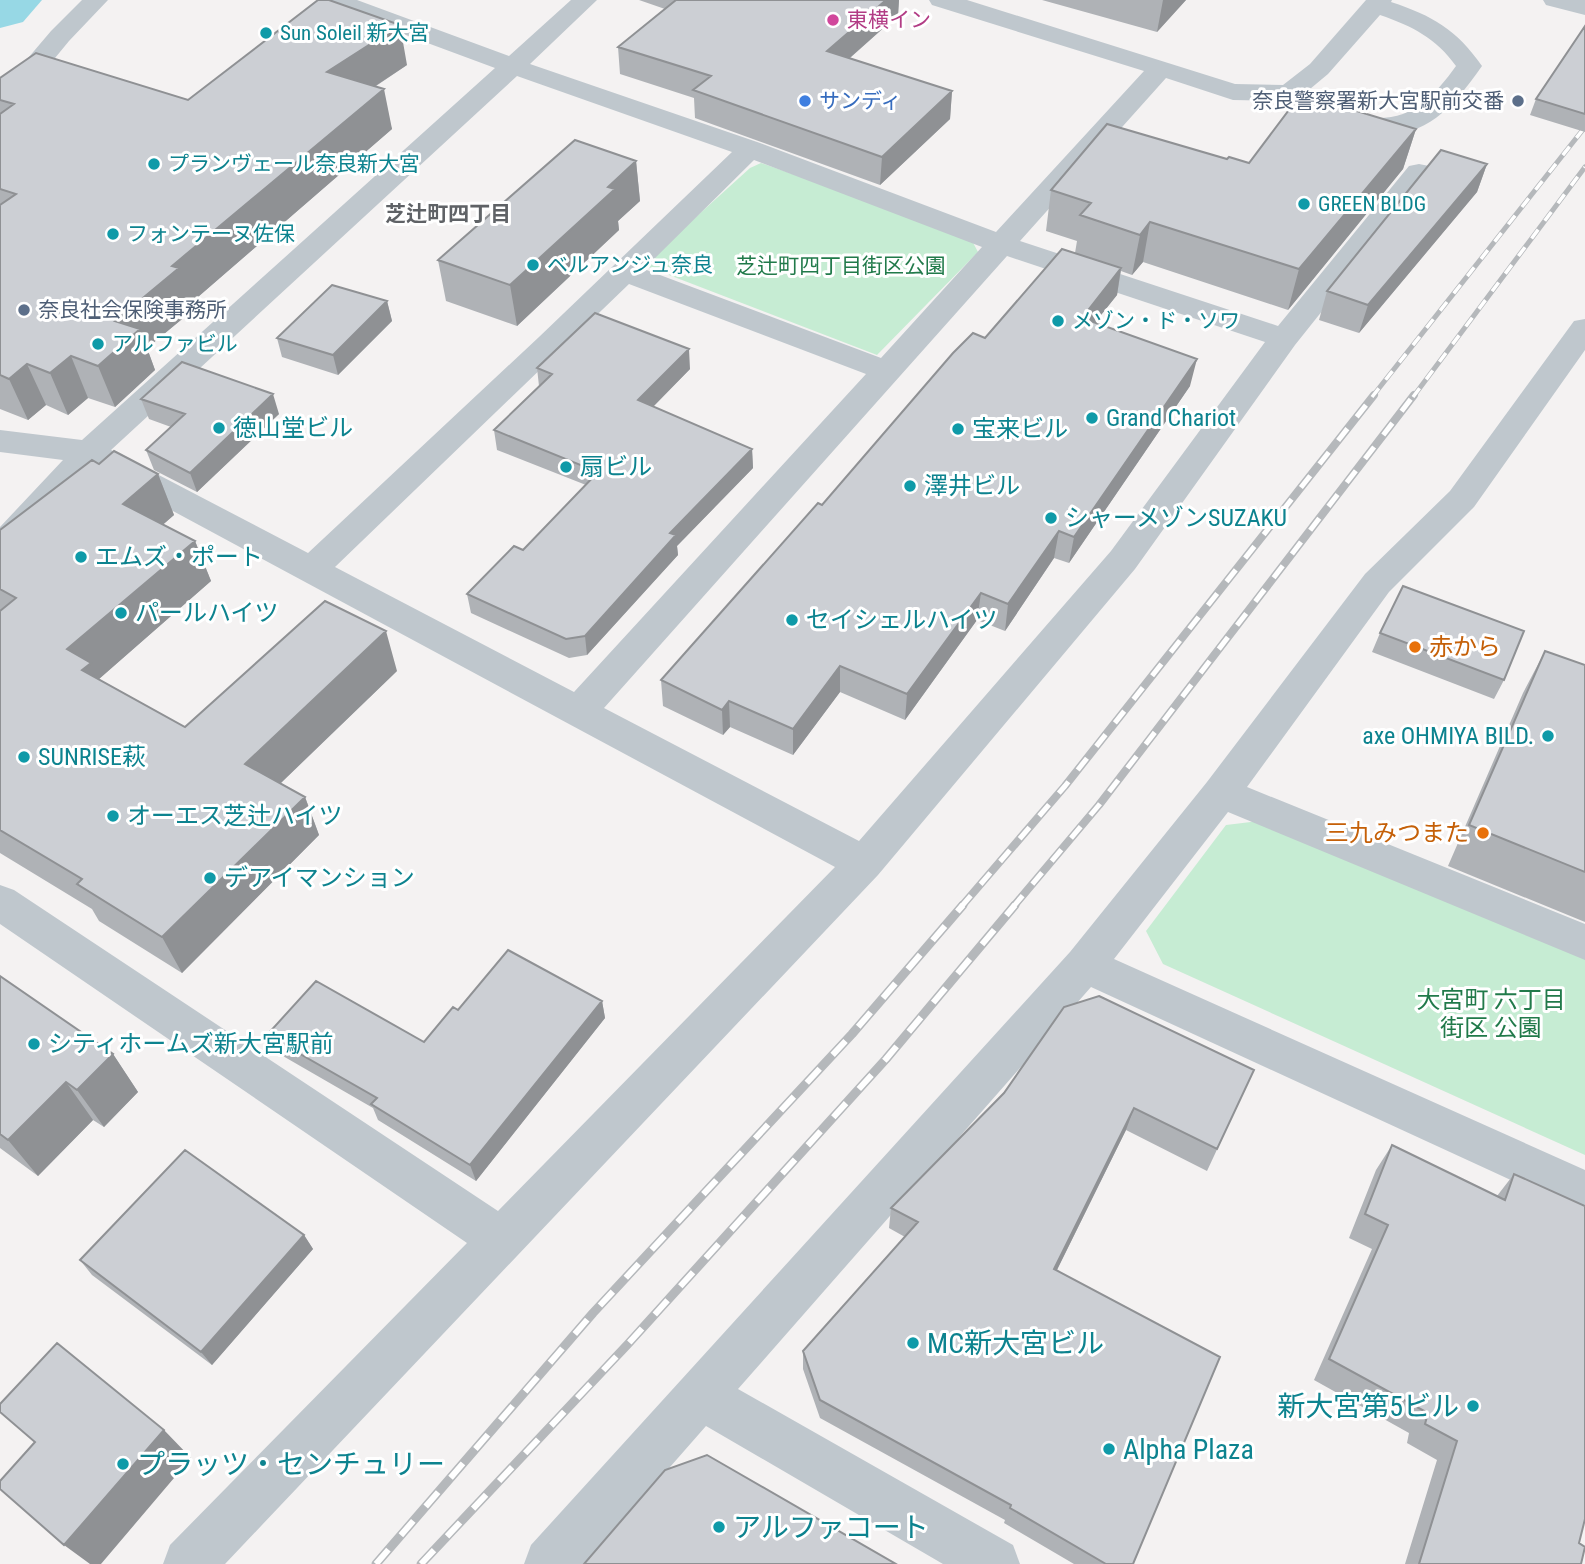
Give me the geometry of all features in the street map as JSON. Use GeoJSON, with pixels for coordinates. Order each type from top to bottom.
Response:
{"type":"FeatureCollection","features":[{"type":"Feature","properties":{"kind":"street"},"geometry":{"type":"LineString","coordinates":[[0,108],[60,36],[96,0]]}},
{"type":"Feature","properties":{"kind":"street"},"geometry":{"type":"LineString","coordinates":[[334,0],[512,66],[750,149],[1003,245],[1284,338]]}},
{"type":"Feature","properties":{"kind":"street"},"geometry":{"type":"LineString","coordinates":[[0,549],[89,453],[585,0]]}},
{"type":"Feature","properties":{"kind":"street"},"geometry":{"type":"LineString","coordinates":[[941,0],[1161,68],[1275,109],[1371,128],[1420,120],[1446,100],[1469,66],[1456,46],[1428,23],[1378,3],[1318,69],[1289,93],[1233,92]]}},
{"type":"Feature","properties":{"kind":"street"},"geometry":{"type":"LineString","coordinates":[[1555,0],[1585,8]]}},
{"type":"Feature","properties":{"kind":"street"},"geometry":{"type":"LineString","coordinates":[[579,710],[1161,68]]}},
{"type":"Feature","properties":{"kind":"street"},"geometry":{"type":"LineString","coordinates":[[311,570],[540,354],[750,149]]}},
{"type":"Feature","properties":{"kind":"street"},"geometry":{"type":"LineString","coordinates":[[189,1564],[863,863],[1123,560],[1284,338],[1419,172]]}},
{"type":"Feature","properties":{"kind":"street"},"geometry":{"type":"LineString","coordinates":[[623,271],[886,371]]}},
{"type":"Feature","properties":{"kind":"street"},"geometry":{"type":"LineString","coordinates":[[550,1564],[1085,965],[1221,793],[1377,583],[1462,499],[1585,328]]}},
{"type":"Feature","properties":{"kind":"street"},"geometry":{"type":"LineString","coordinates":[[0,441],[89,453],[579,710],[863,863]]}},
{"type":"Feature","properties":{"kind":"street"},"geometry":{"type":"LineString","coordinates":[[1221,793],[1585,942]]}},
{"type":"Feature","properties":{"kind":"street"},"geometry":{"type":"LineString","coordinates":[[0,902],[501,1239]]}},
{"type":"Feature","properties":{"kind":"street"},"geometry":{"type":"LineString","coordinates":[[1085,965],[1585,1192]]}},
{"type":"Feature","properties":{"kind":"street"},"geometry":{"type":"LineString","coordinates":[[702,1396],[994,1564]]}},
{"type":"Feature","properties":{"kind":"green space","name":"芝辻町四丁目街区公園"},"geometry":{"type":"Polygon","coordinates":[[[761,163],[970,237],[978,252],[877,355],[643,265],[750,168],[761,163]]]}},
{"type":"Feature","properties":{"kind":"green space","name":"大宮町 六丁目 街区 公園"},"geometry":{"type":"Polygon","coordinates":[[[1259,821],[1585,956],[1585,1155],[1163,964],[1146,931],[1226,825],[1259,821]]]}},
{"type":"Feature","properties":{"kind":"building"},"geometry":{"type":"Polygon","coordinates":[[[318,0],[329,0],[400,25],[327,72],[384,89],[172,266],[179,268],[115,321],[140,329],[98,366],[71,356],[50,373],[27,364],[9,379],[0,375],[0,205],[16,194],[0,189],[0,114],[14,104],[0,100],[0,78],[36,53],[188,100],[318,0]]]}},
{"type":"Feature","properties":{"kind":"building"},"geometry":{"type":"Polygon","coordinates":[[[676,0],[886,0],[827,51],[952,91],[882,157],[693,90],[711,76],[618,47],[676,0]]]}},
{"type":"Feature","properties":{"kind":"building"},"geometry":{"type":"Polygon","coordinates":[[[1585,26],[1585,114],[1536,99],[1585,26]]]}},
{"type":"Feature","properties":{"kind":"building"},"geometry":{"type":"Polygon","coordinates":[[[1301,94],[1416,129],[1299,269],[1150,222],[1140,235],[1080,215],[1091,203],[1051,190],[1107,124],[1249,163],[1301,94]]]}},
{"type":"Feature","properties":{"kind":"building"},"geometry":{"type":"Polygon","coordinates":[[[575,140],[636,161],[608,187],[615,189],[510,285],[438,260],[575,140]]]}},
{"type":"Feature","properties":{"kind":"building"},"geometry":{"type":"Polygon","coordinates":[[[1441,150],[1487,164],[1368,305],[1327,291],[1441,150]]]}},
{"type":"Feature","properties":{"kind":"building"},"geometry":{"type":"Polygon","coordinates":[[[1062,249],[1121,268],[1082,318],[1197,359],[1074,537],[1059,531],[1008,604],[981,593],[907,694],[840,666],[793,729],[729,701],[722,710],[661,680],[818,503],[822,505],[953,353],[973,333],[985,338],[1062,249]]]}},
{"type":"Feature","properties":{"kind":"building"},"geometry":{"type":"Polygon","coordinates":[[[332,285],[387,301],[333,355],[277,338],[332,285]]]}},
{"type":"Feature","properties":{"kind":"building"},"geometry":{"type":"Polygon","coordinates":[[[595,313],[689,349],[638,400],[752,449],[670,533],[676,535],[585,636],[566,639],[467,594],[514,546],[523,550],[598,472],[494,430],[552,374],[537,368],[595,313]]]}},
{"type":"Feature","properties":{"kind":"building"},"geometry":{"type":"Polygon","coordinates":[[[182,362],[273,394],[190,473],[146,450],[185,414],[141,399],[182,362]]]}},
{"type":"Feature","properties":{"kind":"building"},"geometry":{"type":"Polygon","coordinates":[[[114,451],[158,474],[123,504],[195,541],[67,649],[91,663],[82,670],[185,727],[325,601],[386,631],[245,764],[305,797],[162,937],[77,884],[82,879],[0,830],[0,611],[16,598],[0,589],[0,530],[92,460],[99,464],[114,451]]]}},
{"type":"Feature","properties":{"kind":"building"},"geometry":{"type":"Polygon","coordinates":[[[1403,586],[1524,631],[1504,680],[1380,633],[1403,586]]]}},
{"type":"Feature","properties":{"kind":"building"},"geometry":{"type":"Polygon","coordinates":[[[1545,651],[1585,665],[1585,872],[1469,825],[1545,651]]]}},
{"type":"Feature","properties":{"kind":"building"},"geometry":{"type":"Polygon","coordinates":[[[508,950],[602,1001],[470,1165],[371,1104],[377,1098],[267,1035],[316,981],[424,1042],[453,1007],[458,1010],[508,950]]]}},
{"type":"Feature","properties":{"kind":"building"},"geometry":{"type":"Polygon","coordinates":[[[0,976],[113,1054],[77,1090],[66,1082],[8,1140],[0,1134],[0,976]]]}},
{"type":"Feature","properties":{"kind":"building"},"geometry":{"type":"Polygon","coordinates":[[[1099,996],[1254,1070],[1217,1149],[1134,1108],[1054,1269],[1220,1357],[1133,1564],[1106,1564],[1010,1508],[1011,1505],[820,1400],[803,1351],[918,1222],[891,1208],[1004,1093],[1064,1007],[1099,996]]]}},
{"type":"Feature","properties":{"kind":"building"},"geometry":{"type":"Polygon","coordinates":[[[1392,1145],[1505,1200],[1514,1174],[1585,1206],[1585,1519],[1579,1543],[1585,1547],[1581,1564],[1419,1564],[1457,1441],[1425,1424],[1428,1413],[1329,1359],[1388,1225],[1365,1214],[1392,1145]]]}},
{"type":"Feature","properties":{"kind":"building"},"geometry":{"type":"Polygon","coordinates":[[[185,1150],[304,1235],[201,1352],[80,1260],[185,1150]]]}},
{"type":"Feature","properties":{"kind":"building","name":"プラッツ・センチュリー"},"geometry":{"type":"Polygon","coordinates":[[[57,1343],[164,1430],[64,1545],[0,1489],[0,1481],[35,1442],[0,1412],[0,1404],[57,1343]]]}},
{"type":"Feature","properties":{"kind":"building","name":"アルファコート"},"geometry":{"type":"Polygon","coordinates":[[[707,1455],[896,1564],[584,1564],[665,1470],[707,1455]]]}},
{"type":"Feature","properties":{"kind":"waterway"},"geometry":{"type":"LineString","coordinates":[[0,8],[9,0]]}},
{"type":"Feature","properties":{"kind":"railway"},"geometry":{"type":"LineString","coordinates":[[1372,397],[1585,127]]}},
{"type":"Feature","properties":{"kind":"railway"},"geometry":{"type":"LineString","coordinates":[[1413,397],[1585,167]]}},
{"type":"Feature","properties":{"kind":"railway"},"geometry":{"type":"LineString","coordinates":[[961,907],[1065,786],[1374,395]]}},
{"type":"Feature","properties":{"kind":"railway"},"geometry":{"type":"LineString","coordinates":[[1013,907],[1099,805],[1414,395]]}},
{"type":"Feature","properties":{"kind":"railway"},"geometry":{"type":"LineString","coordinates":[[376,1564],[593,1313],[852,1034],[963,905]]}},
{"type":"Feature","properties":{"kind":"railway"},"geometry":{"type":"LineString","coordinates":[[421,1564],[628,1344],[886,1059],[1015,905]]}},
{"type":"Feature","properties":{"kind":"place","name":"東横イン"},"geometry":{"type":"Point","coordinates":[833,20]}},
{"type":"Feature","properties":{"kind":"place","name":"Sun Soleil 新大宮"},"geometry":{"type":"Point","coordinates":[266,33]}},
{"type":"Feature","properties":{"kind":"place","name":"サンディ"},"geometry":{"type":"Point","coordinates":[805,101]}},
{"type":"Feature","properties":{"kind":"place","name":"奈良警察署新大宮駅前交番"},"geometry":{"type":"Point","coordinates":[1518,101]}},
{"type":"Feature","properties":{"kind":"place","name":"プランヴェール奈良新大宮"},"geometry":{"type":"Point","coordinates":[154,164]}},
{"type":"Feature","properties":{"kind":"place","name":"GREEN BLDG"},"geometry":{"type":"Point","coordinates":[1304,204]}},
{"type":"Feature","properties":{"kind":"place","name":"フォンテーヌ佐保"},"geometry":{"type":"Point","coordinates":[113,234]}},
{"type":"Feature","properties":{"kind":"place","name":"ベルアンジュ奈良"},"geometry":{"type":"Point","coordinates":[533,265]}},
{"type":"Feature","properties":{"kind":"place","name":"奈良社会保険事務所"},"geometry":{"type":"Point","coordinates":[24,310]}},
{"type":"Feature","properties":{"kind":"place","name":"メゾン・ド・ソワ"},"geometry":{"type":"Point","coordinates":[1058,321]}},
{"type":"Feature","properties":{"kind":"place","name":"アルファビル"},"geometry":{"type":"Point","coordinates":[98,344]}},
{"type":"Feature","properties":{"kind":"place","name":"Grand Chariot"},"geometry":{"type":"Point","coordinates":[1092,418]}},
{"type":"Feature","properties":{"kind":"place","name":"徳山堂ビル"},"geometry":{"type":"Point","coordinates":[219,428]}},
{"type":"Feature","properties":{"kind":"place","name":"宝来ビル"},"geometry":{"type":"Point","coordinates":[958,429]}},
{"type":"Feature","properties":{"kind":"place","name":"扇ビル"},"geometry":{"type":"Point","coordinates":[566,467]}},
{"type":"Feature","properties":{"kind":"place","name":"澤井ビル"},"geometry":{"type":"Point","coordinates":[910,486]}},
{"type":"Feature","properties":{"kind":"place","name":"シャーメゾンSUZAKU"},"geometry":{"type":"Point","coordinates":[1051,518]}},
{"type":"Feature","properties":{"kind":"place","name":"エムズ・ポート"},"geometry":{"type":"Point","coordinates":[81,557]}},
{"type":"Feature","properties":{"kind":"place","name":"パールハイツ"},"geometry":{"type":"Point","coordinates":[121,613]}},
{"type":"Feature","properties":{"kind":"place","name":"セイシェルハイツ"},"geometry":{"type":"Point","coordinates":[792,620]}},
{"type":"Feature","properties":{"kind":"place","name":"赤から"},"geometry":{"type":"Point","coordinates":[1415,647]}},
{"type":"Feature","properties":{"kind":"place","name":"axe OHMIYA BILD."},"geometry":{"type":"Point","coordinates":[1548,736]}},
{"type":"Feature","properties":{"kind":"place","name":"SUNRISE萩"},"geometry":{"type":"Point","coordinates":[24,757]}},
{"type":"Feature","properties":{"kind":"place","name":"オーエス芝辻ハイツ"},"geometry":{"type":"Point","coordinates":[113,816]}},
{"type":"Feature","properties":{"kind":"place","name":"三九みつまた"},"geometry":{"type":"Point","coordinates":[1483,833]}},
{"type":"Feature","properties":{"kind":"place","name":"デアイマンション"},"geometry":{"type":"Point","coordinates":[210,878]}},
{"type":"Feature","properties":{"kind":"place","name":"シティホームズ新大宮駅前"},"geometry":{"type":"Point","coordinates":[34,1044]}},
{"type":"Feature","properties":{"kind":"place","name":"MC新大宮ビル"},"geometry":{"type":"Point","coordinates":[913,1343]}},
{"type":"Feature","properties":{"kind":"place","name":"新大宮第5ビル"},"geometry":{"type":"Point","coordinates":[1473,1406]}},
{"type":"Feature","properties":{"kind":"place","name":"Alpha Plaza"},"geometry":{"type":"Point","coordinates":[1109,1449]}},
{"type":"Feature","properties":{"kind":"place","name":"プラッツ・センチュリー"},"geometry":{"type":"Point","coordinates":[123,1464]}},
{"type":"Feature","properties":{"kind":"place","name":"アルファコート"},"geometry":{"type":"Point","coordinates":[719,1527]}},
{"type":"Feature","properties":{"kind":"district","name":"芝辻町四丁目"},"geometry":{"type":"Point","coordinates":[448,214]}}]}
